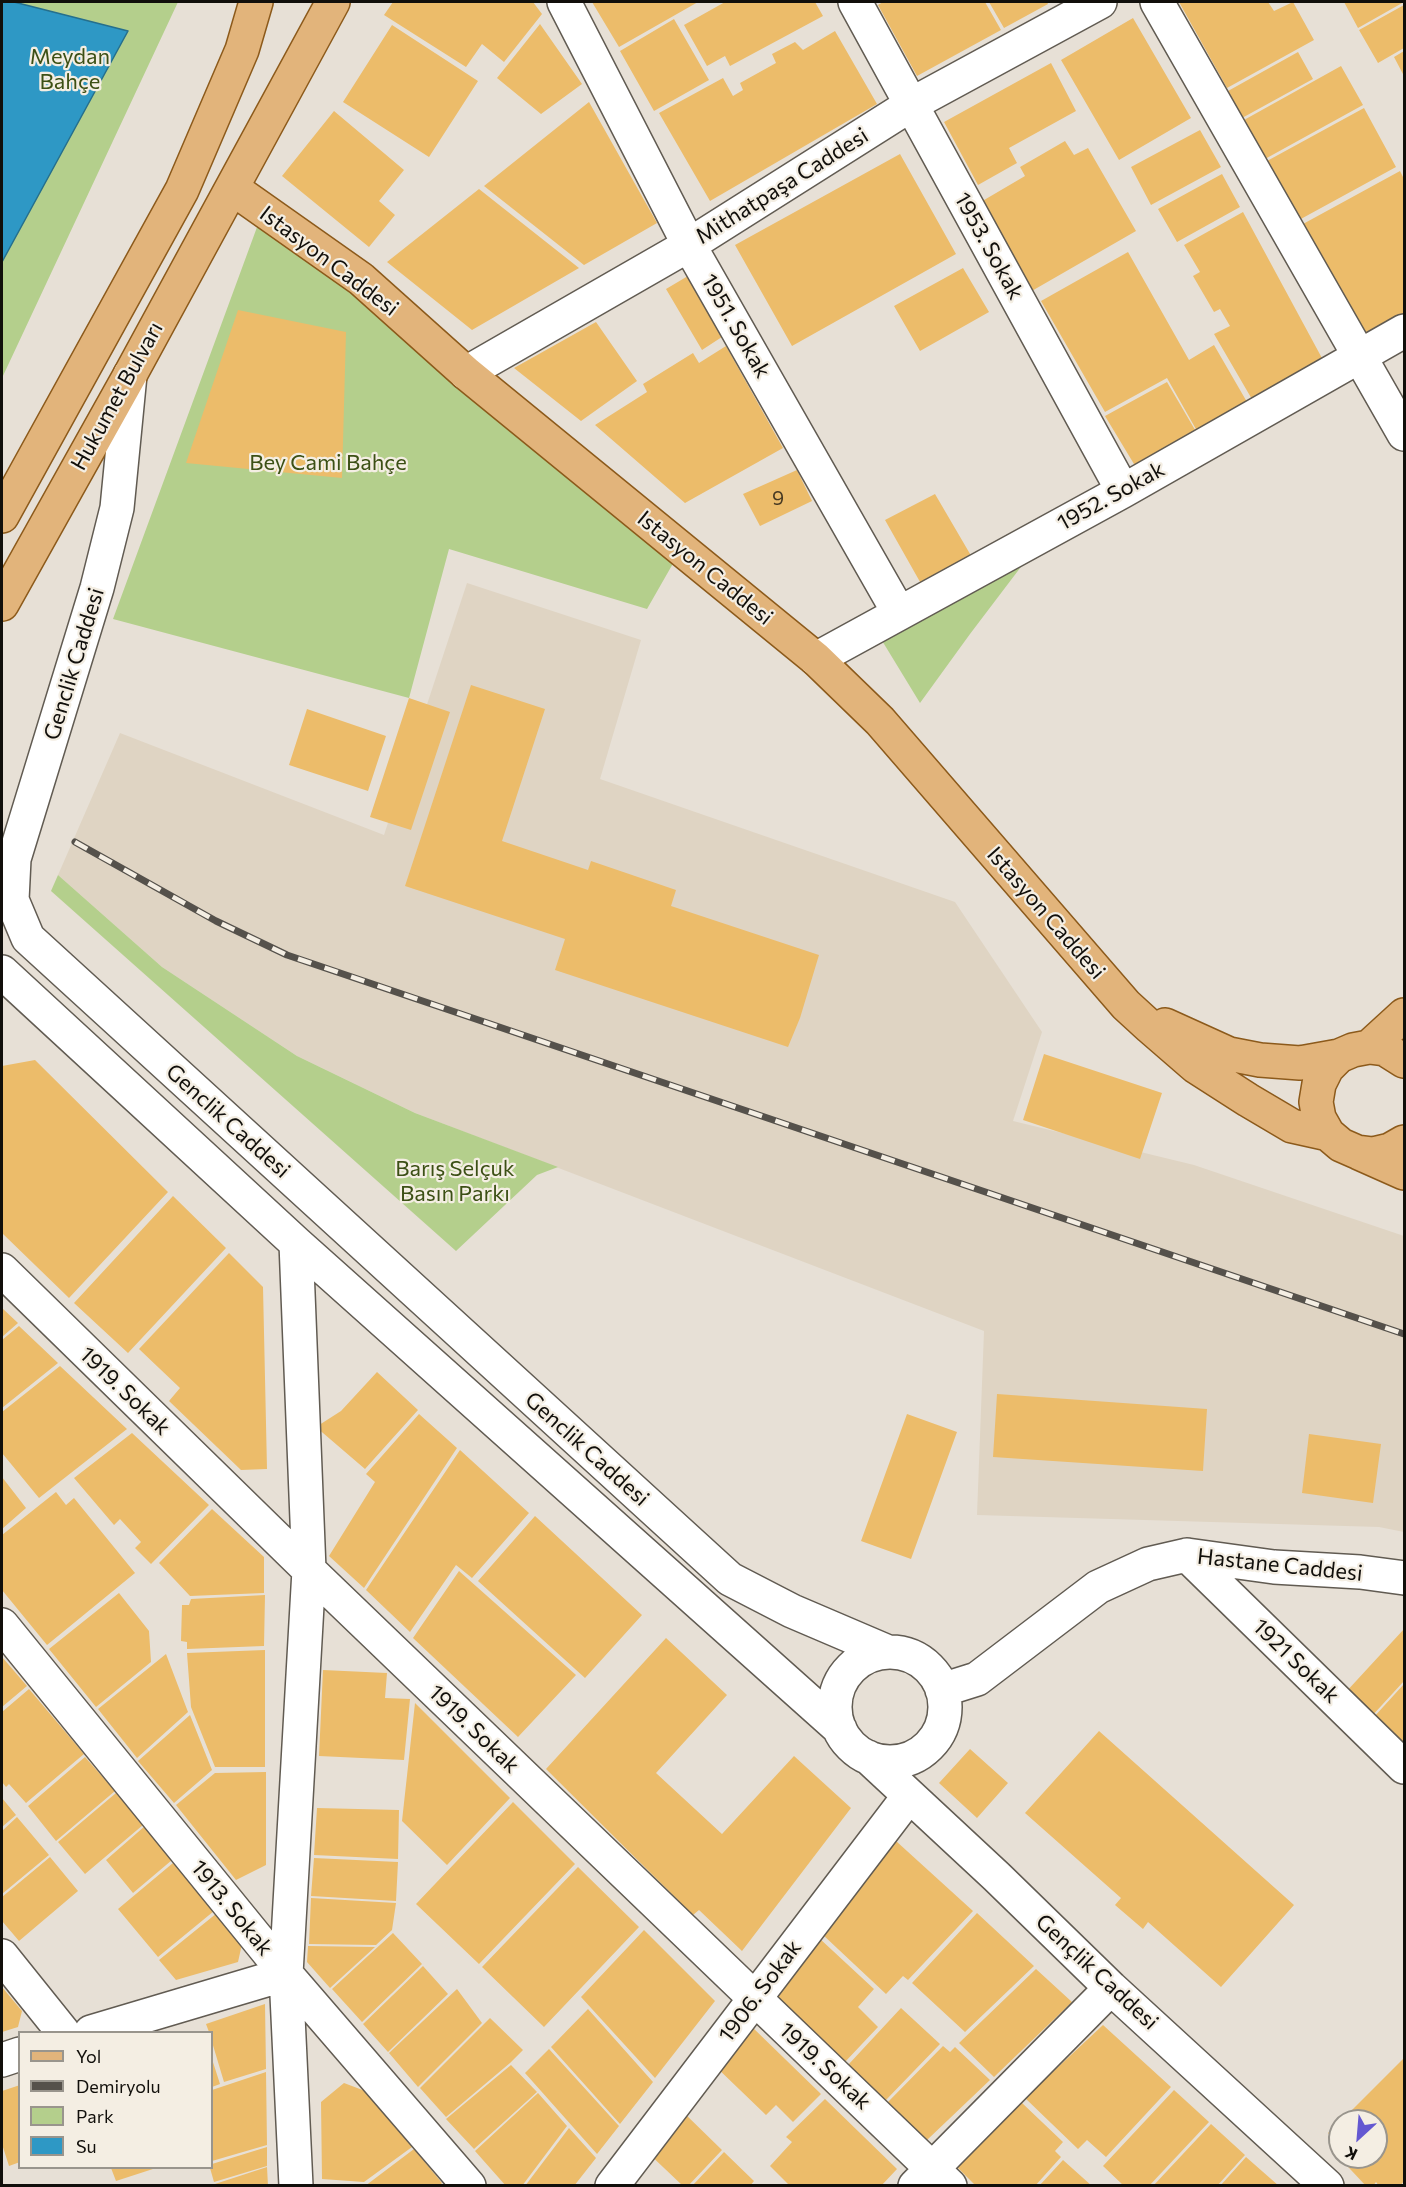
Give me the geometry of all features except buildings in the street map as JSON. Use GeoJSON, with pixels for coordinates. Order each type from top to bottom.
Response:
{"type":"FeatureCollection","features":[{"type":"Feature","properties":{"kind":"main road","name":"Hukumet Bulvarı"},"geometry":{"type":"LineString","coordinates":[[2,516],[182,190],[242,50],[256,2]]}},
{"type":"Feature","properties":{"kind":"main road","name":"Hukumet Bulvarı"},"geometry":{"type":"LineString","coordinates":[[2,604],[130,375],[333,2]]}},
{"type":"Feature","properties":{"kind":"main road","name":"Istasyon Caddesi"},"geometry":{"type":"LineString","coordinates":[[232,188],[361,279],[466,373],[816,659],[880,721],[1126,1005],[1195,1066],[1292,1126],[1328,1134]]}},
{"type":"Feature","properties":{"kind":"main road"},"geometry":{"type":"LineString","coordinates":[[1126,1005],[1229,1054],[1260,1060],[1300,1063],[1354,1052],[1385,1049],[1404,1061]]}},
{"type":"Feature","properties":{"kind":"main road"},"geometry":{"type":"LineString","coordinates":[[1404,1015],[1354,1052],[1327,1068],[1319,1084],[1316,1102],[1319,1118],[1328,1134],[1341,1145],[1404,1173]]}},
{"type":"Feature","properties":{"kind":"main road"},"geometry":{"type":"LineString","coordinates":[[1357,1152],[1373,1154],[1390,1150],[1404,1142]]}},
{"type":"Feature","properties":{"kind":"street","name":"1951. Sokak"},"geometry":{"type":"LineString","coordinates":[[564,2],[689,244],[899,613]]}},
{"type":"Feature","properties":{"kind":"street","name":"1953. Sokak"},"geometry":{"type":"LineString","coordinates":[[855,2],[1123,490]]}},
{"type":"Feature","properties":{"kind":"street","name":"Mithatpaşa Caddesi"},"geometry":{"type":"LineString","coordinates":[[466,373],[689,244],[912,104],[1100,2]]}},
{"type":"Feature","properties":{"kind":"street"},"geometry":{"type":"LineString","coordinates":[[1157,2],[1404,434]]}},
{"type":"Feature","properties":{"kind":"street","name":"1952. Sokak"},"geometry":{"type":"LineString","coordinates":[[816,659],[1123,490],[1404,331]]}},
{"type":"Feature","properties":{"kind":"street","name":"Genclik Caddesi"},"geometry":{"type":"LineString","coordinates":[[130,375],[117,508],[97,588],[14,859],[12,900],[28,938],[730,1579],[792,1611],[888,1652]]}},
{"type":"Feature","properties":{"kind":"street"},"geometry":{"type":"LineString","coordinates":[[2,820],[32,800]]}},
{"type":"Feature","properties":{"kind":"street","name":"Genclik Caddesi"},"geometry":{"type":"LineString","coordinates":[[2,972],[296,1243],[840,1729]]}},
{"type":"Feature","properties":{"kind":"street"},"geometry":{"type":"LineString","coordinates":[[296,1243],[309,1570],[286,1974],[296,2186]]}},
{"type":"Feature","properties":{"kind":"street","name":"1919. Sokak"},"geometry":{"type":"LineString","coordinates":[[2,1270],[754,1999],[932,2180]]}},
{"type":"Feature","properties":{"kind":"street","name":"Hastane Caddesi"},"geometry":{"type":"LineString","coordinates":[[942,1690],[977,1679],[1098,1587],[1148,1564],[1187,1555],[1274,1567],[1360,1572],[1404,1578]]}},
{"type":"Feature","properties":{"kind":"street","name":"1921 Sokak"},"geometry":{"type":"LineString","coordinates":[[1187,1555],[1404,1767]]}},
{"type":"Feature","properties":{"kind":"street","name":"1913. Sokak"},"geometry":{"type":"LineString","coordinates":[[2,1625],[286,1974],[469,2186]]}},
{"type":"Feature","properties":{"kind":"street"},"geometry":{"type":"LineString","coordinates":[[888,1652],[905,1654],[922,1662],[935,1674],[942,1690],[945,1708],[942,1726],[933,1741],[919,1754],[894,1761],[868,1757],[852,1747],[840,1729],[835,1707],[836,1696],[844,1675],[860,1660],[870,1655],[888,1652]]}},
{"type":"Feature","properties":{"kind":"street","name":"Gençlik Caddesi"},"geometry":{"type":"LineString","coordinates":[[868,1757],[997,1877],[1111,1988],[1327,2186]]}},
{"type":"Feature","properties":{"kind":"street","name":"1906. Sokak"},"geometry":{"type":"LineString","coordinates":[[612,2186],[909,1796]]}},
{"type":"Feature","properties":{"kind":"street"},"geometry":{"type":"LineString","coordinates":[[2,1956],[62,2031]]}},
{"type":"Feature","properties":{"kind":"street"},"geometry":{"type":"LineString","coordinates":[[94,2031],[286,1974]]}},
{"type":"Feature","properties":{"kind":"street"},"geometry":{"type":"LineString","coordinates":[[932,2180],[1111,1988]]}},
{"type":"Feature","properties":{"kind":"street"},"geometry":{"type":"LineString","coordinates":[[2,2060],[18,2055]]}},
{"type":"Feature","properties":{"kind":"shaded area"},"geometry":{"type":"Polygon","coordinates":[[[467,583],[641,640],[600,779],[955,902],[1042,1032],[1013,1121],[1194,1165],[1404,1236],[1404,1532],[1379,1527],[977,1515],[984,1331],[415,1113],[297,1056],[162,967],[58,875],[120,733],[384,835],[467,583]]]}},
{"type":"Feature","properties":{"kind":"green space","name":"Meydan Bahçe"},"geometry":{"type":"Polygon","coordinates":[[[2,2],[178,2],[2,378],[2,2]]]}},
{"type":"Feature","properties":{"kind":"green space","name":"Bey Cami Bahçe"},"geometry":{"type":"Polygon","coordinates":[[[260,219],[457,375],[675,560],[647,609],[449,549],[409,698],[113,619],[260,219]]]}},
{"type":"Feature","properties":{"kind":"green space"},"geometry":{"type":"Polygon","coordinates":[[[1036,547],[970,634],[920,703],[881,639],[1036,547]]]}},
{"type":"Feature","properties":{"kind":"green space","name":"Barış Selçuk Basın Parkı"},"geometry":{"type":"Polygon","coordinates":[[[58,875],[162,967],[297,1056],[415,1113],[558,1167],[537,1175],[456,1251],[51,891],[58,875]]]}},
{"type":"Feature","properties":{"kind":"water"},"geometry":{"type":"Polygon","coordinates":[[[2,2],[14,2],[128,31],[2,262],[2,2]]]}},
{"type":"Feature","properties":{"kind":"railway"},"geometry":{"type":"LineString","coordinates":[[75,842],[216,921],[287,955],[1404,1334]]}}]}
